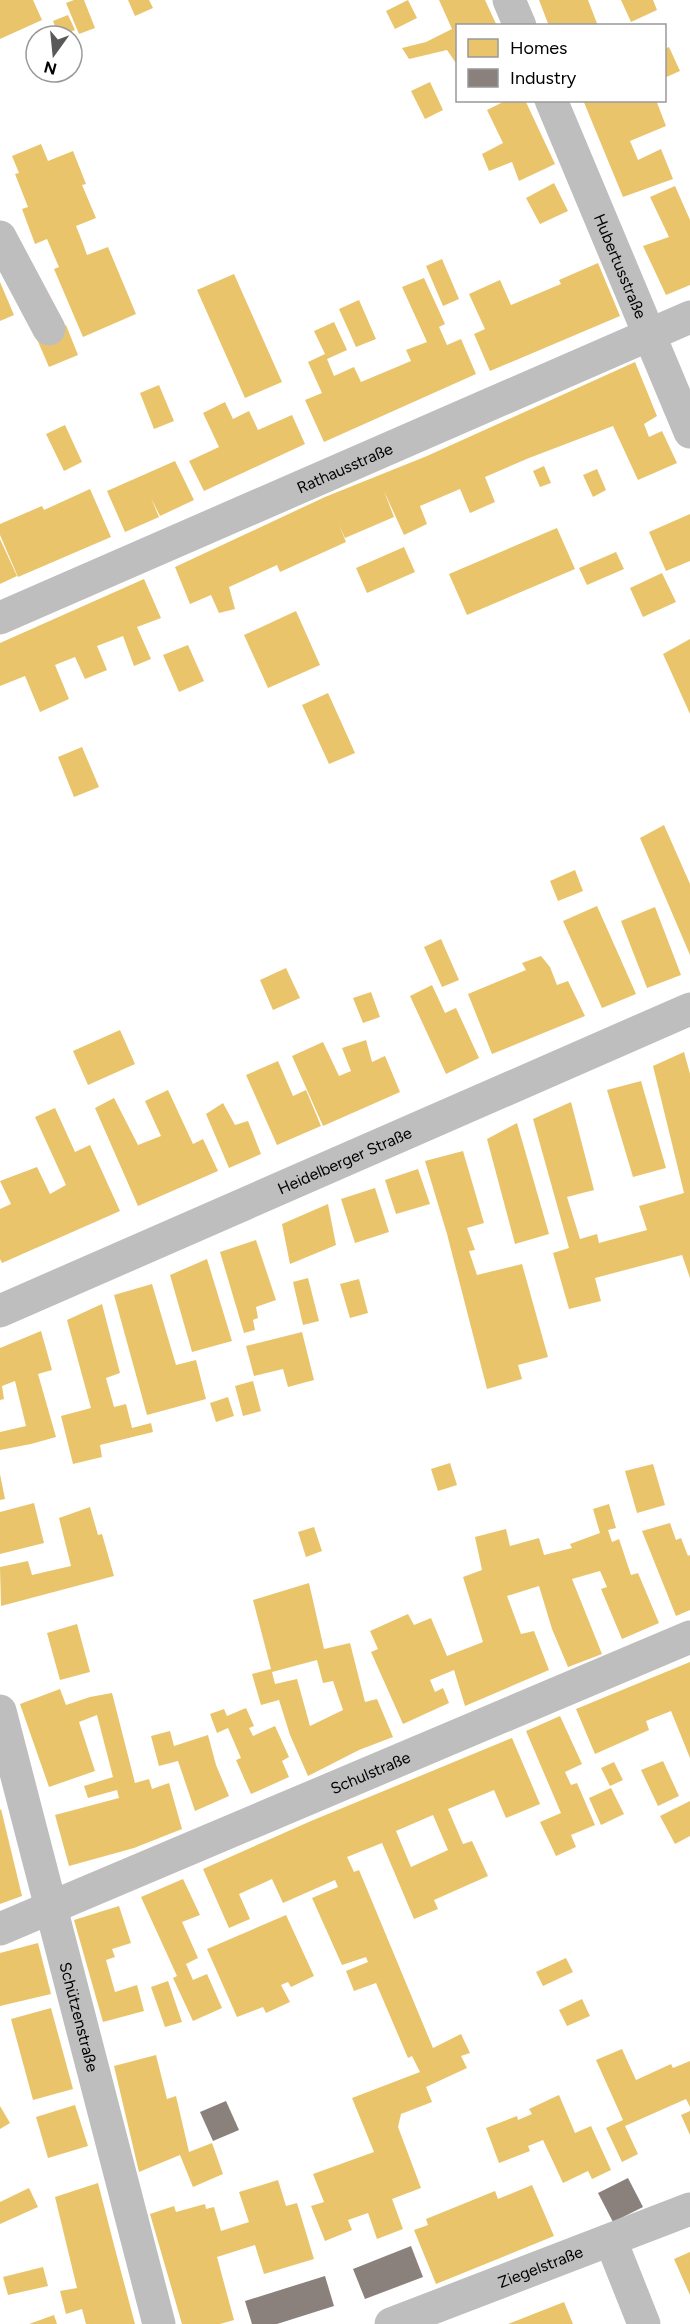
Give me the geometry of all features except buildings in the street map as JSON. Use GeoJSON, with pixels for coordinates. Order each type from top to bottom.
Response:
{"type":"FeatureCollection","features":[{"type":"Feature","properties":{"kind":"street"},"geometry":{"type":"LineString","coordinates":[[509,0],[519,24]]}},
{"type":"Feature","properties":{"kind":"street","name":"Hubertusstraße"},"geometry":{"type":"LineString","coordinates":[[552,102],[690,432]]}},
{"type":"Feature","properties":{"kind":"street"},"geometry":{"type":"LineString","coordinates":[[0,237],[49,329]]}},
{"type":"Feature","properties":{"kind":"street","name":"Rathausstraße"},"geometry":{"type":"LineString","coordinates":[[0,618],[690,317]]}},
{"type":"Feature","properties":{"kind":"street","name":"Heidelberger Straße"},"geometry":{"type":"LineString","coordinates":[[0,1311],[690,1009]]}},
{"type":"Feature","properties":{"kind":"street","name":"Schulstraße"},"geometry":{"type":"LineString","coordinates":[[0,1929],[690,1637]]}},
{"type":"Feature","properties":{"kind":"street","name":"Schützenstraße"},"geometry":{"type":"LineString","coordinates":[[0,1711],[159,2324]]}},
{"type":"Feature","properties":{"kind":"street","name":"Ziegelstraße"},"geometry":{"type":"LineString","coordinates":[[391,2324],[690,2209]]}},
{"type":"Feature","properties":{"kind":"street"},"geometry":{"type":"LineString","coordinates":[[611,2241],[644,2324]]}}]}
